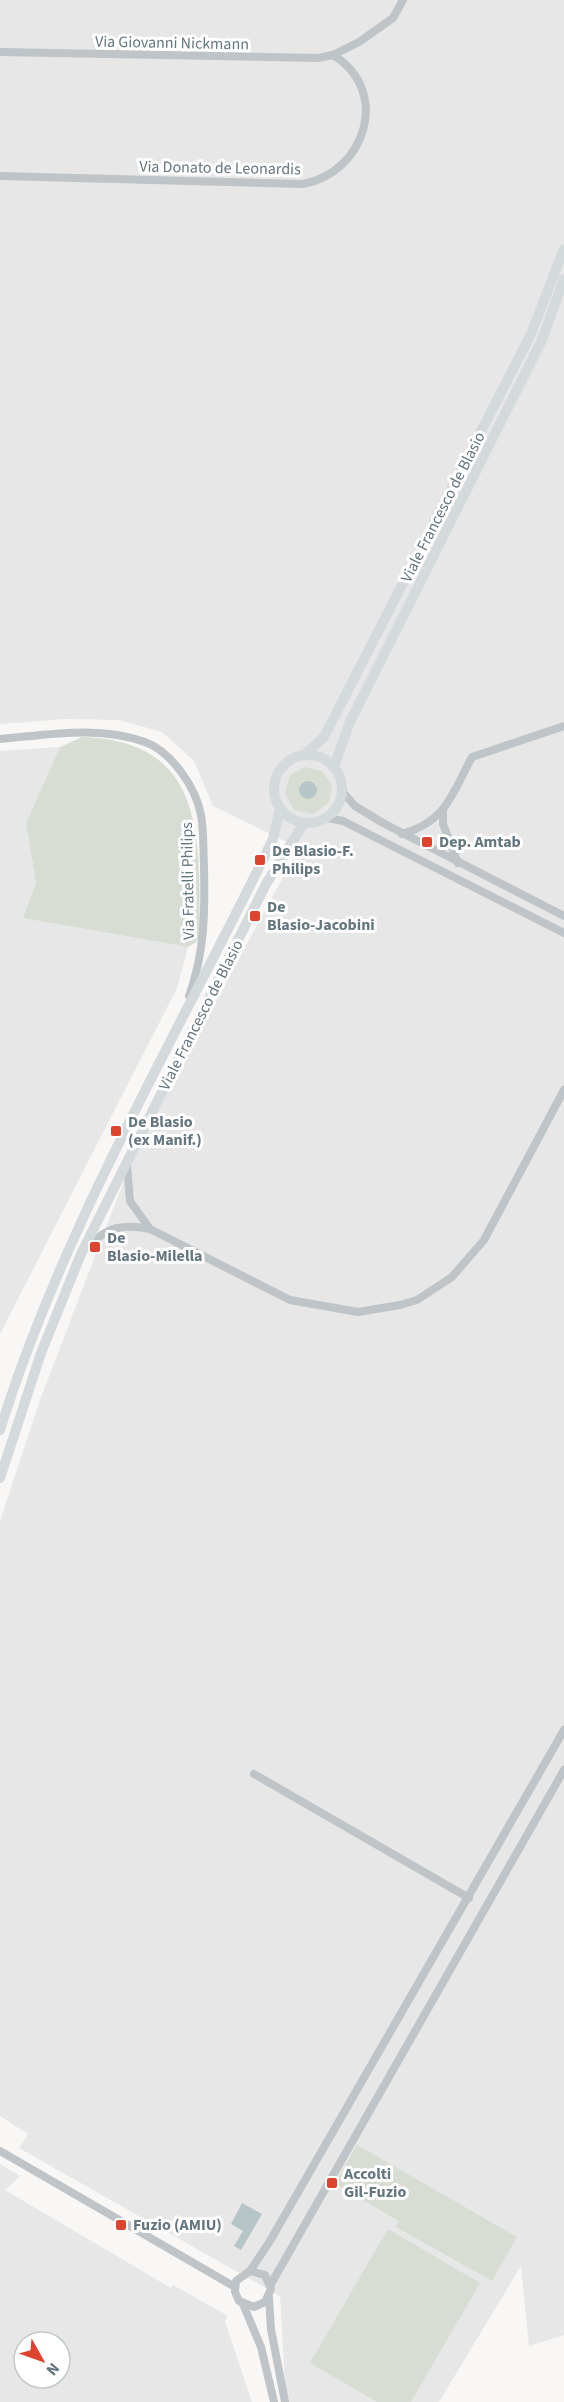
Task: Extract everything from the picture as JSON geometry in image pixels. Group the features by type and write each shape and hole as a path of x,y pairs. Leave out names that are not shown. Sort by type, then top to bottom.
{"street":[{"name":"Via Giovanni Nickmann","path":"0,52 307,59 342,52 393,18 403,0"},
{"name":"Via Donato de Leonardis","path":"0,176 303,184 320,181 332,174 350,155 366,115 366,103 360,80 352,69 333,55"},
{"name":"Viale Francesco de Blasio","path":"304,755 324,737 411,571 531,334 564,249"},
{"name":"Viale Francesco de Blasio","path":"334,767 349,724 542,340 564,279"},
{"path":"402,834 419,829 443,812 472,757 564,726"},
{"name":"Via Fratelli Philips","path":"0,739 81,733 130,737 148,743 170,759 194,794 201,816 203,837 204,931 199,967 173,1040"},
{"path":"564,916 402,834 356,806 342,791 334,767 315,756 304,755 286,764 275,780 274,790 280,809 295,821 304,823 327,818 344,821 564,933"},
{"path":"327,818 340,801 342,791"},
{"name":"Viale Francesco de Blasio","path":"0,1430 16,1379 57,1276 82,1221 273,839 280,809"},
{"path":"443,812 443,824 458,863"},
{"name":"Viale Francesco de Blasio","path":"0,1478 41,1353 81,1254 266,884 304,823"},
{"path":"81,1254 103,1232 112,1227 129,1225 150,1229 290,1300 310,1306 358,1312 417,1300 452,1277 484,1240 564,1090"},
{"path":"127,1160 130,1201 150,1229"},
{"path":"274,2402 261,2347 243,2304 236,2297 235,2287 240,2276 250,2271 469,1898 564,1730"},
{"path":"285,2402 271,2329 269,2298 271,2284 564,1770"},
{"path":"254,1774 469,1898"},
{"path":"0,2151 235,2287"},
{"path":"250,2271 265,2275 271,2284"},
{"path":"243,2304 260,2306 269,2298"}],"shaded area":[{"path":"0,0 564,0 564,2335 529,2346 521,2266 439,2402 286,2402 280,2296 19,2148 28,2134 0,2116 0,1521 40,1400 138,1144 299,848 213,806 194,761 162,732 119,720 66,719 0,724"},
{"path":"82,737 123,743 153,756 174,776 188,801 199,864 200,935 196,942 188,947 23,918 36,883 26,823 60,747"},
{"path":"60,747 26,823 36,883 24,918 188,947 177,988 0,1334 0,751"},
{"path":"305,767 322,771 332,785 329,802 313,814 294,810 285,793 290,775"},
{"path":"308,781 314,784 317,790 314,796 308,799 302,796 299,790 302,784"},
{"path":"357,2145 517,2237 492,2281 396,2227 399,2221 335,2184"},
{"path":"0,2164 20,2176 5,2190 171,2288 173,2285 228,2316 225,2321 252,2402 0,2402"},
{"path":"242,2203 262,2214 241,2250 234,2246 243,2231 231,2224"},
{"path":"388,2229 480,2283 411,2402 377,2402 310,2363"}],"place":[{"name":"Dep. Amtab","path":"427,842"},
{"name":"De Blasio-F. Philips","path":"260,860"},
{"name":"De Blasio-Jacobini","path":"255,916"},
{"name":"De Blasio (ex Manif.)","path":"116,1131"},
{"name":"De Blasio-Milella","path":"95,1247"},
{"name":"Accolti Gil-Fuzio","path":"332,2183"},
{"name":"Fuzio (AMIU)","path":"121,2225"}]}
